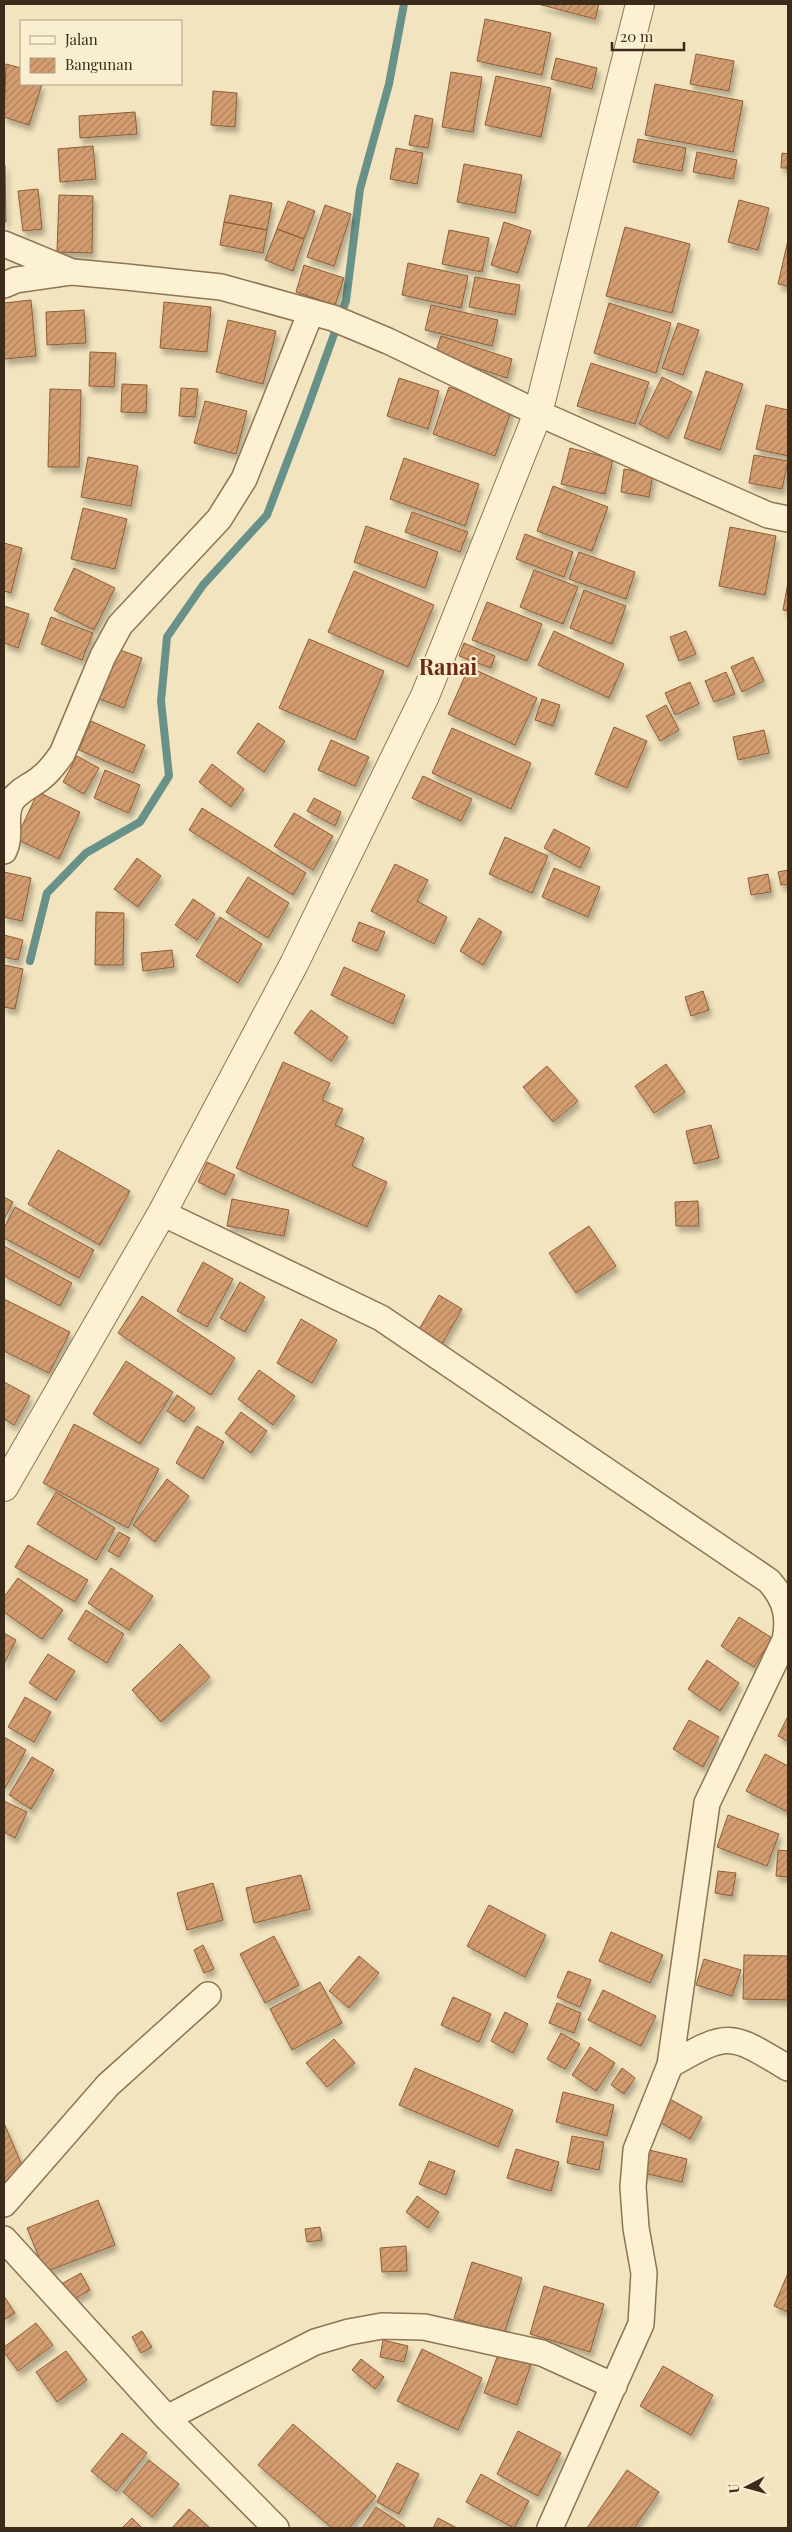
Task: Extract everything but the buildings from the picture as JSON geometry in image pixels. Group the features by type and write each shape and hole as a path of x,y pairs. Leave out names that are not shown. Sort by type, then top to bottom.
{"street":[{"path":"4,1487 162,1213 294,964 425,696 538,413 640,4"},
{"path":"4,244 72,272"},
{"path":"4,285 16,280 72,272 221,287 322,315 388,341 538,413 768,515 788,520"},
{"path":"4,851 8,838 8,809 12,801 21,791 41,778 53,767 62,754 104,656 120,626 219,519 244,479 322,315"},
{"path":"162,1213 381,1318 769,1581 778,1591 786,1606 788,1624 785,1640 707,1803 670,2065 636,2150 634,2204 644,2273 640,2324 550,2528"},
{"path":"4,2204 108,2085 208,1995"},
{"path":"670,2065 717,2040 748,2044 788,2068"},
{"path":"4,2239 167,2418 251,2520 276,2528"},
{"path":"167,2418 315,2342 348,2332 382,2326 424,2326 542,2353 614,2386"}],"waterway":[{"path":"30,961 47,893 86,853 140,822 169,776 161,701 167,637 203,585 267,515 305,415 346,301 360,189 389,84 404,4"}],"district":[{"name":"Ranai","path":"448,667"}]}
